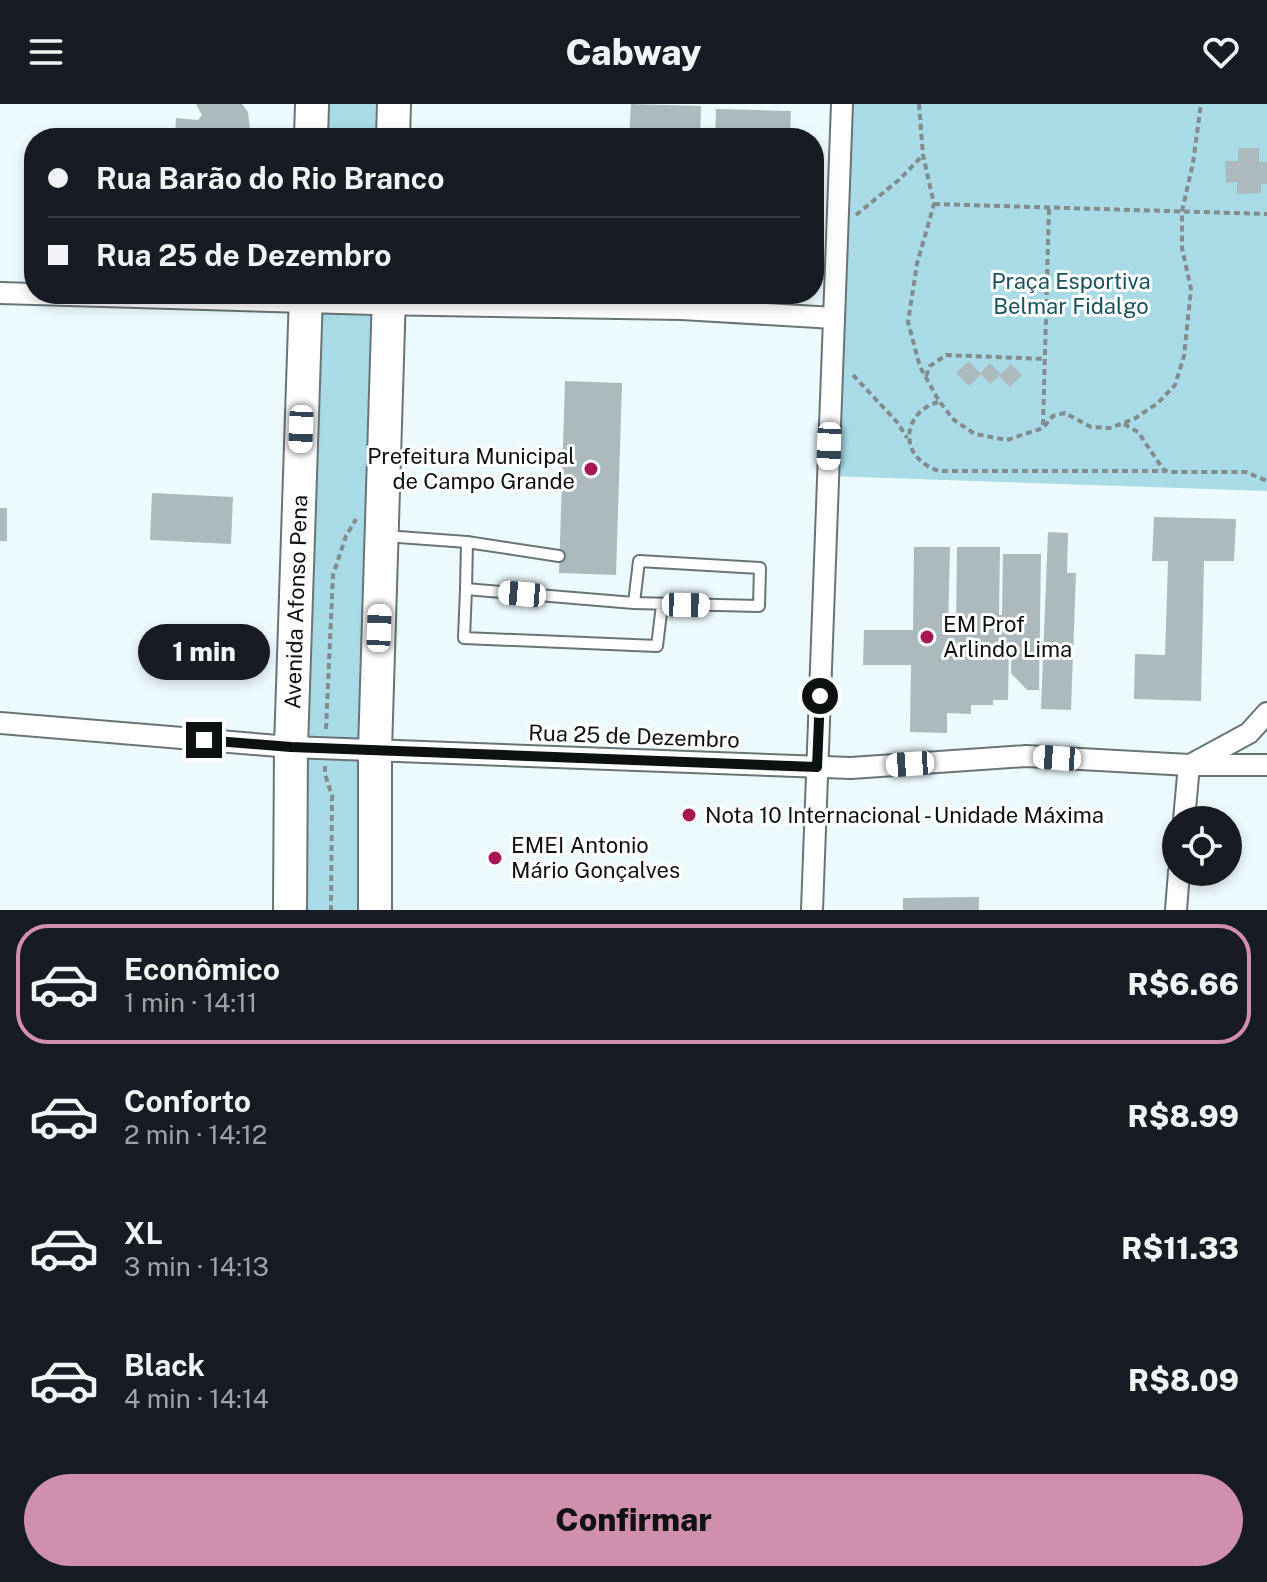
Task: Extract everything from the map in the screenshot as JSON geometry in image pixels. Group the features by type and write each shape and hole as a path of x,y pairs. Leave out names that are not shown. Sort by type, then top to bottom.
{"main road":[{"path":"311,128 312,104"},
{"path":"393,128 394,104"},
{"name":"Avenida Afonso Pena","path":"290,910 291,747 306,304"},
{"path":"375,910 375,750 388,304"}],"street":[{"path":"812,910 842,104"},
{"path":"0,293 24,293"},
{"path":"535,304 834,318"},
{"path":"1185,806 1189,765 1249,733 1267,713"},
{"name":"Rua 25 de Dezembro","path":"0,723 291,747 817,767 851,768 1026,756 1189,765 1267,765"},
{"path":"1176,910 1178,886"}],"lane":[{"path":"383,536 467,542 559,556"},
{"path":"467,542 464,638 657,646 662,605"},
{"path":"466,589 634,603 662,605 759,606 760,568 639,561 634,603"}],"path":[{"path":"919,104 923,155 934,204 917,264 908,322 920,367 939,401 954,420 975,434 997,440 1007,440 1043,428 1053,416 1065,413 1091,427 1110,428 1134,419 1175,385 1184,356 1191,289 1182,248 1182,211 1193,163 1201,104"},
{"path":"837,225 872,203 923,155"},
{"path":"934,204 1267,214"},
{"path":"1043,428 1049,208"},
{"path":"833,354 898,423 915,458 926,467 939,471 1246,472 1267,481"},
{"path":"925,377 930,366 946,355 1045,359"},
{"path":"910,448 908,435 918,417 932,403 939,401"},
{"path":"1121,424 1138,432 1165,471"},
{"path":"331,910 332,796 325,774 325,748 333,575 346,536 357,517"}],"green space":[{"path":"312,104 394,104 393,128 311,128"},
{"name":"Praça Esportiva Belmar Fidalgo","path":"842,104 1267,104 1267,491 828,476"},
{"path":"306,304 389,304 375,910 290,910"}],"building":[{"path":"196,104 242,104 248,112 250,128 176,128 176,118 198,120 202,115"},
{"path":"631,104 701,106 700,128 630,128"},
{"path":"716,109 791,111 790,128 715,128"},
{"path":"1238,148 1259,148 1259,162 1267,162 1267,184 1261,184 1261,193 1237,194 1237,182 1226,183 1225,161 1238,161"},
{"path":"969,361 980,373 990,363 1001,374 1011,364 1022,375 1010,387 999,376 990,384 981,374 969,386 956,373"},
{"name":"Prefeitura Municipal de Campo Grande","path":"565,381 622,383 616,575 559,573"},
{"path":"152,493 233,497 231,544 150,540"},
{"path":"0,508 7,508 7,541 0,541"},
{"path":"1154,517 1236,519 1234,561 1204,561 1201,701 1134,699 1135,654 1165,655 1168,561 1152,561"},
{"path":"1048,532 1068,533 1067,573 1076,573 1071,710 1041,709"},
{"path":"914,547 950,547 948,632 956,632 957,547 1000,547 999,615 1002,615 1003,554 1041,554 1039,690 1027,690 1011,673 1012,642 1009,642 1008,700 993,700 993,705 971,705 971,714 947,713 947,733 910,732 911,665 863,665 864,630 913,630"},
{"path":"979,897 979,910 903,910 903,898"}],"place":[{"name":"Prefeitura Municipal de Campo Grande","path":"591,469"},
{"name":"EM Prof Arlindo Lima","path":"927,637"},
{"name":"Nota 10 Internacional - Unidade Máxima","path":"689,815"},
{"name":"EMEI Antonio Mário Gonçalves","path":"495,858"}],"route":[{"path":"204,740 291,747 817,767 820,696"}]}
